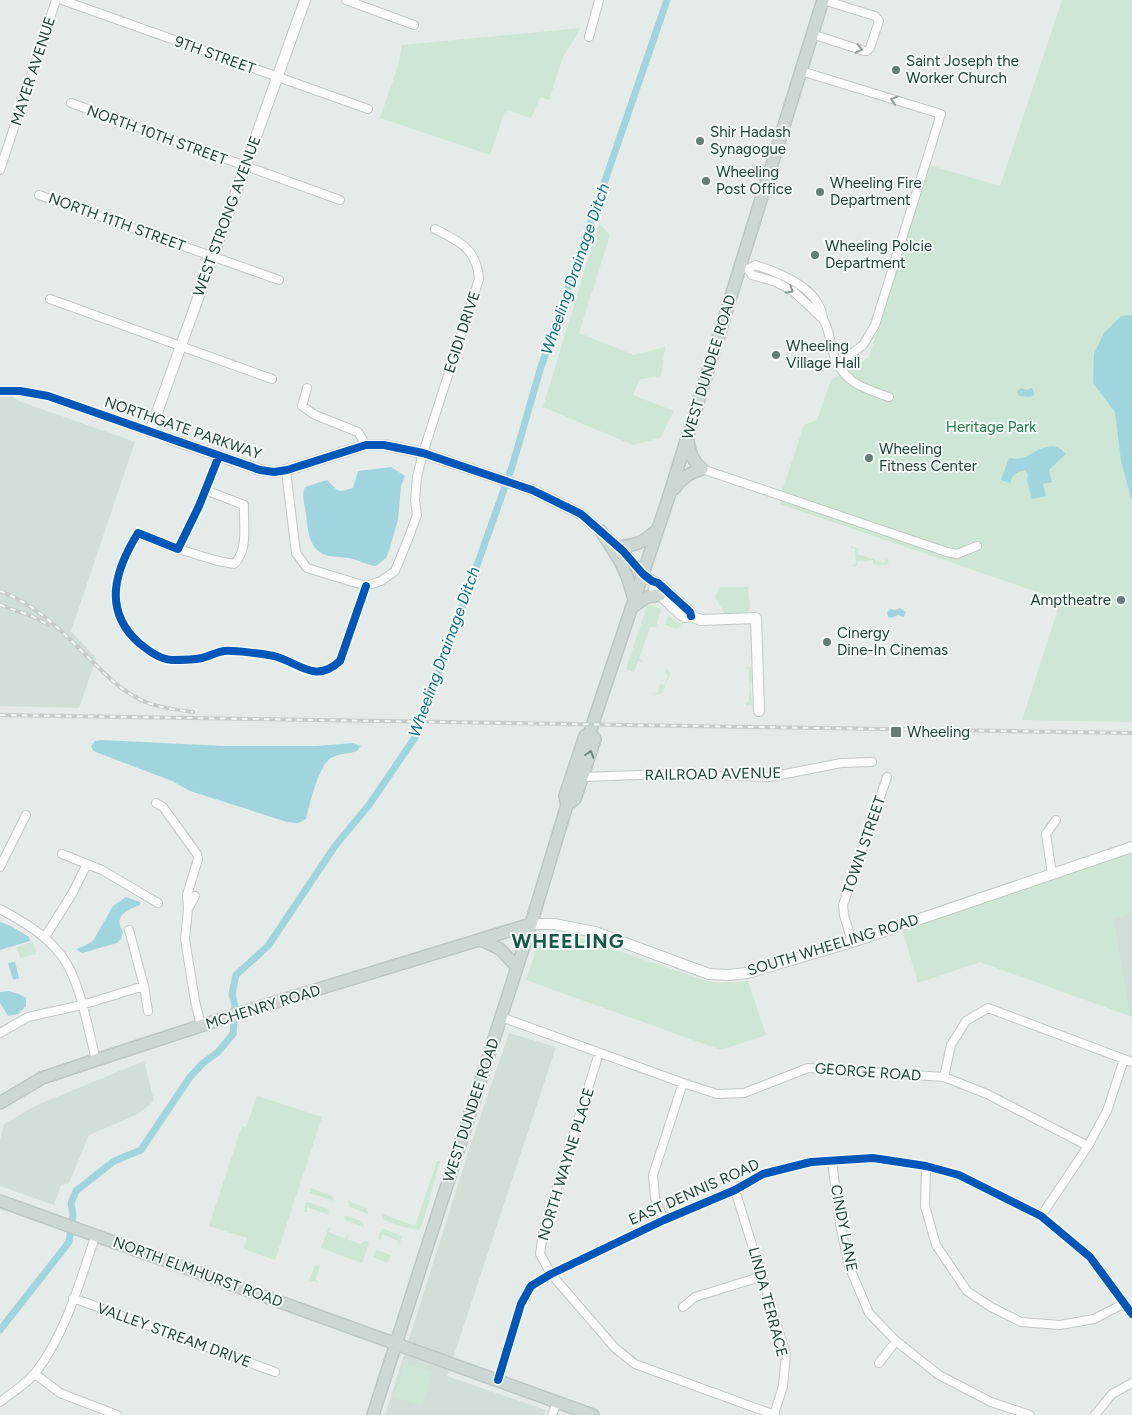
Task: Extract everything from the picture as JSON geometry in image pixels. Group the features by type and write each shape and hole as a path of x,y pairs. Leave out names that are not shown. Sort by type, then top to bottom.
{"main road":[{"name":"WEST DUNDEE ROAD","path":"373,1415 531,924 567,805 565,796 585,736 590,732 633,604 647,578 657,530 744,268 823,0"},
{"path":"668,499 678,482 687,475 702,468 690,454 688,436"},
{"path":"618,547 633,546 644,542 657,530"},
{"path":"601,531 627,576 633,604 647,597 660,595"},
{"name":"WEST DUNDEE ROAD","path":"567,805 575,800 595,739 590,732"},
{"name":"MCHENRY ROAD","path":"0,1103 42,1078 240,1013 531,924"},
{"path":"481,940 500,949 517,967"},
{"name":"NORTH ELMHURST ROAD","path":"0,1200 593,1415"}],"street":[{"name":"MAYER AVENUE","path":"0,170 56,0"},
{"name":"9TH STREET","path":"62,0 368,110"},
{"name":"WEST STRONG AVENUE","path":"150,432 305,0"},
{"path":"346,0 414,25"},
{"path":"589,37 599,0"},
{"path":"812,34 868,51 879,21 875,16 823,0"},
{"path":"801,71 941,114 874,325 863,345 838,364"},
{"name":"NORTH 10TH STREET","path":"71,103 340,200"},
{"name":"NORTH 11TH STREET","path":"39,195 279,280"},
{"name":"EGIDI DRIVE","path":"423,453 479,279 478,265 472,255 460,242 434,229"},
{"path":"744,268 752,275 776,282 793,291 827,325 833,352 845,376 857,384 889,397"},
{"path":"50,299 272,379"},
{"path":"307,388 302,406 316,416 358,432 366,445"},
{"name":"NORTHGATE PARKWAY","path":"0,391 20,390 48,396 260,470 274,472 286,470 366,445 384,445 423,453 532,490 581,514 618,547 647,578 654,589 685,617 691,616 701,620 756,618 759,711"},
{"path":"286,470 296,553 307,568 366,586 381,581 395,571 417,515 415,500 417,477 423,453"},
{"path":"178,549 206,490 219,456"},
{"path":"702,468 947,552 957,554 977,546"},
{"path":"206,490 244,505 243,549 234,564 178,549 138,533 128,550 117,579 118,615 129,634 152,654 170,660 200,658 226,651 274,656 312,672 332,669 340,661 366,586"},
{"name":"NORTHGATE PARKWAY","path":"647,578 658,582 678,603 690,612 691,616"},
{"name":"RAILROAD AVENUE","path":"583,777 665,774 770,776 841,762 872,762"},
{"name":"TOWN STREET","path":"852,942 843,906 887,777"},
{"path":"156,802 163,808 197,854 198,859 186,895 188,909 185,939 201,1026"},
{"path":"0,867 26,815"},
{"path":"1052,874 1046,834 1056,820"},
{"name":"SOUTH WHEELING ROAD","path":"531,924 554,924 595,932 709,974 747,973 852,942 1132,847"},
{"path":"62,854 102,870 158,903"},
{"path":"45,937 72,894 87,864"},
{"path":"188,909 195,896"},
{"path":"0,909 18,918 45,937 62,956 74,978 96,1060"},
{"path":"129,930 144,986 148,1011"},
{"path":"0,1033 28,1017 82,1005 144,986"},
{"path":"944,1077 951,1045 966,1021 988,1008 1128,1060 1107,1111 1088,1146 1041,1216"},
{"name":"GEORGE ROAD","path":"501,1017 717,1094 744,1093 808,1068 944,1077 988,1094 1088,1146"},
{"name":"NORTH WAYNE PLACE","path":"599,1053 543,1233 540,1254 550,1274 615,1348 635,1364 775,1415"},
{"path":"664,1220 654,1198 653,1175 683,1083"},
{"name":"EAST DENNIS ROAD","path":"498,1380 522,1304 531,1286 550,1274 664,1220 735,1190 763,1174 811,1162 873,1158 926,1166 959,1175 1041,1216 1090,1257 1132,1314"},
{"name":"CINDY LANE","path":"832,1161 840,1224 849,1266 869,1313 896,1341 939,1375 991,1402 1030,1415"},
{"path":"926,1166 925,1206 936,1245 967,1290 990,1307 1020,1322 1060,1325 1094,1319 1126,1304"},
{"name":"LINDA TERRACE","path":"735,1190 786,1354 783,1386 775,1415"},
{"path":"0,1402 35,1374 57,1338 73,1298 91,1232"},
{"path":"683,1307 695,1297 763,1276"},
{"name":"VALLEY STREAM DRIVE","path":"73,1298 275,1372"},
{"path":"879,1363 896,1341"},
{"path":"35,1374 60,1393 117,1415"},
{"path":"1094,1415 1112,1394 1132,1383"},
{"path":"552,1415 557,1402"},
{"path":"90,1415 93,1406"}],"shaded area":[{"path":"0,386 19,401 135,442 71,631 96,658 79,708 0,706"},
{"path":"1132,912 1132,1017 1130,1016 1113,919"},
{"path":"509,1033 556,1047 447,1376 546,1410 544,1415 385,1415 468,1153"},
{"path":"144,1061 154,1101 138,1114 89,1135 69,1183 61,1185 54,1205 0,1186 0,1140 4,1124 37,1105"}],"green space":[{"name":"Heritage Park","path":"1062,0 1132,0 1132,722 1022,720 1061,600 780,504 783,488 804,425 817,420 831,380 869,357 929,165 1000,186"},
{"path":"580,28 563,57 549,100 540,97 531,118 509,111 504,113 490,155 380,118 398,66 402,45"},
{"path":"599,223 610,235 579,333 634,355 665,347 661,376 640,379 633,395 674,411 660,438 633,445 543,407"},
{"path":"851,546 859,549 858,554 884,563 887,559 889,563 879,565 873,564 873,560 858,561 857,566 851,566 856,564 855,549 851,548"},
{"path":"720,586 748,587 750,607 747,613 725,614 715,597"},
{"path":"650,605 661,609 656,627 650,627 639,659 643,662 638,661 634,672 626,669 647,606"},
{"path":"668,615 681,625 677,629 665,625"},
{"path":"751,667 752,705 746,706 745,703 749,702 749,669 744,668"},
{"path":"667,668 670,674 662,693 657,695 651,693 657,694 660,684 665,685 668,675 665,673"},
{"path":"1132,852 1132,912 1113,919 1130,1016 980,962 918,983 903,932 953,912"},
{"path":"562,933 706,981 720,983 748,981 766,1035 721,1050 526,980 540,937"},
{"path":"33,942 36,954 20,958 17,947"},
{"path":"257,1096 322,1117 275,1260 244,1249 247,1238 209,1226 242,1126 246,1127"},
{"path":"437,1161 440,1161 426,1213 419,1230 403,1227 384,1220 382,1214 415,1226"},
{"path":"310,1188 333,1196 334,1201 310,1193"},
{"path":"348,1201 367,1208 368,1214 350,1207"},
{"path":"308,1202 328,1209 329,1215 307,1207 307,1212 304,1212 305,1203"},
{"path":"343,1215 362,1221 364,1227 345,1220"},
{"path":"329,1227 331,1228 328,1232 344,1238 349,1234 347,1239 360,1244 365,1241 369,1242 362,1263 321,1248"},
{"path":"382,1228 402,1236 399,1246 397,1240 382,1234 381,1240 378,1239"},
{"path":"376,1250 391,1255 388,1263 373,1257"},
{"path":"315,1265 320,1267 315,1280 319,1281 318,1283 309,1280"},
{"path":"409,1364 433,1371 422,1406 394,1397 403,1369 405,1365"}],"water":[{"path":"1132,315 1132,501 1121,461 1115,412 1093,383 1094,354 1104,333 1121,316"},
{"path":"1021,388 1026,390 1032,388 1034,395 1030,397 1019,396 1017,391"},
{"path":"1054,446 1066,454 1049,470 1052,482 1043,484 1046,496 1032,499 1027,480 1028,474 1025,470 1015,474 1010,483 1001,480 1009,458 1022,458 1041,449"},
{"path":"391,467 405,476 401,486 398,520 386,558 376,566 349,558 329,556 317,550 311,540 308,527 303,497 305,487 327,480 337,490 341,491 353,488 358,471"},
{"path":"900,608 906,612 904,617 898,615 891,618 888,617 887,612 890,609"},
{"path":"95,741 225,746 317,746 353,743 361,746 357,751 334,756 326,762 318,777 306,819 298,823 287,822 190,791 172,781 93,751 91,746"},
{"path":"126,897 140,902 140,905 122,914 119,922 123,932 121,939 117,943 82,953 76,949 93,941 113,906"},
{"path":"0,922 11,926 29,937 30,941 0,950"},
{"path":"15,962 19,978 13,980 8,963"},
{"path":"8,991 26,998 26,1006 18,1014 8,1016 0,1003 0,992"}],"waterway":[{"name":"Wheeling Drainage Ditch","path":"0,1330 69,1242 73,1215 71,1203 76,1191 114,1161 141,1150 190,1077 203,1063 218,1052 233,1034 235,1006 232,994 236,975 268,946 335,846 369,805 416,736 512,467 540,370 667,0"}],"railway":[{"path":"0,591 40,613 114,682 133,696 148,703 170,709 193,712"},
{"path":"0,605 32,616 48,625"},
{"path":"0,715 1132,733"}],"cycle path":[{"path":"0,391 20,391 48,396 260,470 274,472 287,470 366,445 384,445 423,453 532,490 581,514 623,551 643,574 658,583 690,612 691,616"},
{"path":"219,456 199,506 178,549 138,533 123,561 118,575 116,603 120,617 127,630 139,643 154,654 167,659 195,659 221,652 234,651 274,656 307,670 323,671 340,661 366,586"},
{"path":"498,1380 521,1304 531,1286 551,1274 664,1220 735,1190 763,1174 811,1162 873,1158 926,1166 959,1175 1041,1216 1090,1257 1132,1314"}],"place":[{"name":"Saint Joseph the Worker Church","path":"896,70"},
{"name":"Shir Hadash Synagogue","path":"700,141"},
{"name":"Wheeling Post Office","path":"706,181"},
{"name":"Wheeling Fire Department","path":"820,192"},
{"name":"Wheeling Polcie Department","path":"815,255"},
{"name":"Wheeling Village Hall","path":"776,355"},
{"name":"Wheeling Fitness Center","path":"869,458"},
{"name":"Amptheatre","path":"1121,600"},
{"name":"Cinergy Dine-In Cinemas","path":"827,642"},
{"name":"Wheeling","path":"896,732"}],"district":[{"name":"WHEELING","path":"568,941"}]}
